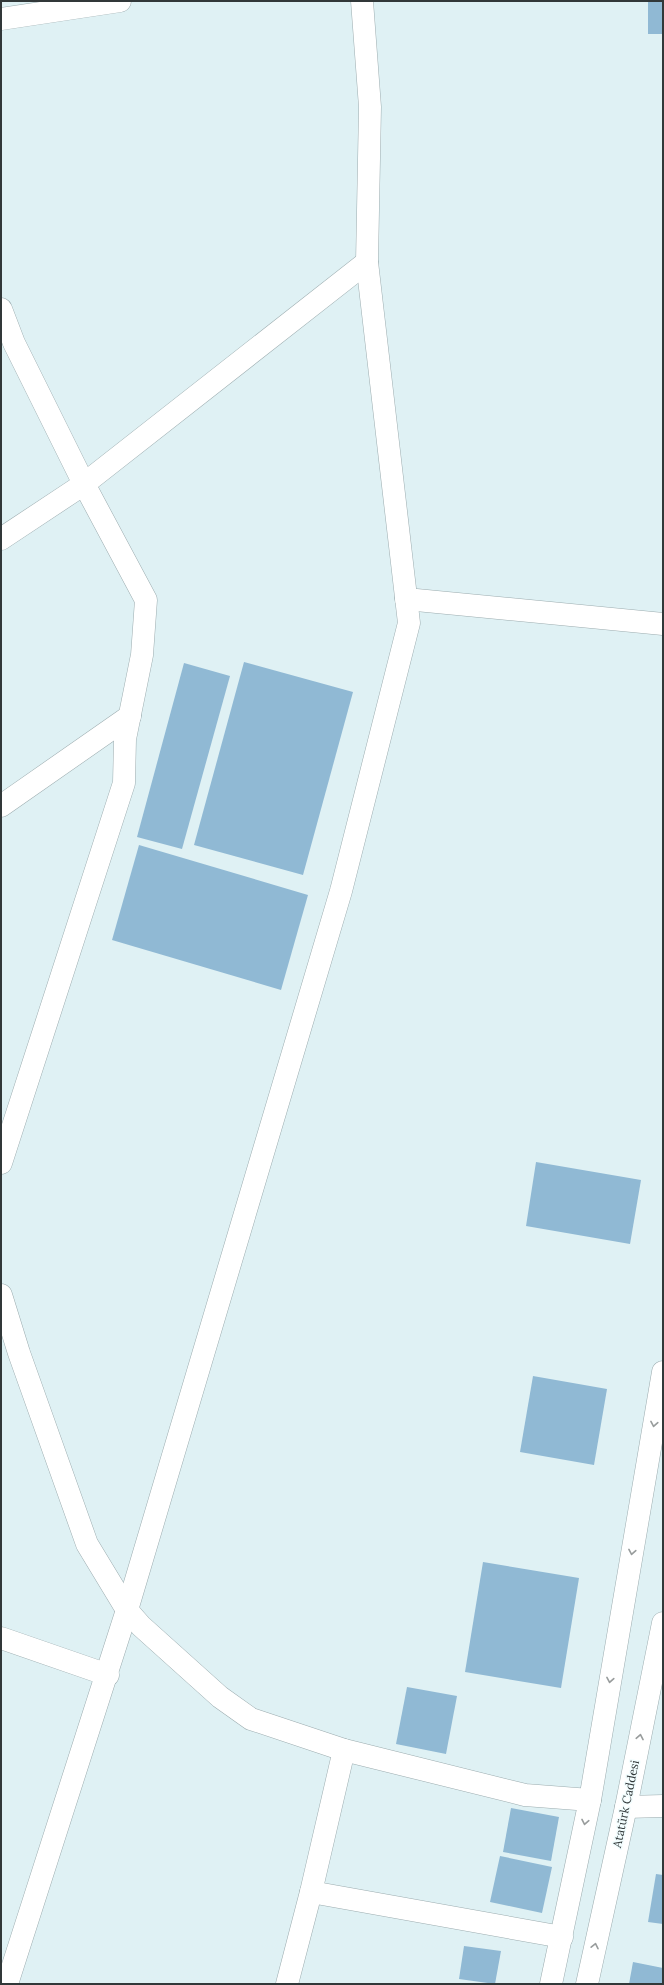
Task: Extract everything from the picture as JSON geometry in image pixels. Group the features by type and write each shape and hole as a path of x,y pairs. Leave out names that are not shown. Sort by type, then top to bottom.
{"street":[{"path":"1,19 120,1"},
{"path":"7,1984 108,1674 341,891 409,623 367,262 370,107 362,1"},
{"path":"1,539 84,484 367,262"},
{"path":"1,309 8,347 146,600 142,655 125,739 124,783 1,1163"},
{"path":"406,599 663,624"},
{"path":"1,806 130,716"},
{"path":"1,1295 18,1353 87,1544 127,1610 141,1626 220,1697 251,1719 344,1750 525,1795 590,1800"},
{"path":"551,1984 590,1800 663,1372"},
{"name":"Atatürk Caddesi","path":"587,1984 626,1807 663,1623"},
{"path":"1,1638 108,1674"},
{"path":"287,1984 311,1892 344,1750"},
{"path":"626,1807 663,1806"},
{"path":"311,1892 562,1937"}],"building":[{"path":"648,1 663,1 663,34 648,34"},
{"path":"244,662 353,692 303,875 194,845"},
{"path":"184,663 230,676 182,849 137,837"},
{"path":"139,845 308,895 281,990 112,940"},
{"path":"536,1162 641,1180 630,1244 526,1226"},
{"path":"533,1376 607,1389 594,1465 520,1452"},
{"path":"483,1562 579,1578 561,1688 465,1672"},
{"path":"407,1687 457,1696 446,1754 396,1744"},
{"path":"511,1808 559,1817 551,1861 503,1852"},
{"path":"500,1856 552,1867 542,1913 490,1902"},
{"path":"656,1874 663,1875 663,1924 648,1922"},
{"path":"464,1946 501,1951 495,1984 459,1979"},
{"path":"633,1962 663,1968 663,1984 629,1984"}]}
